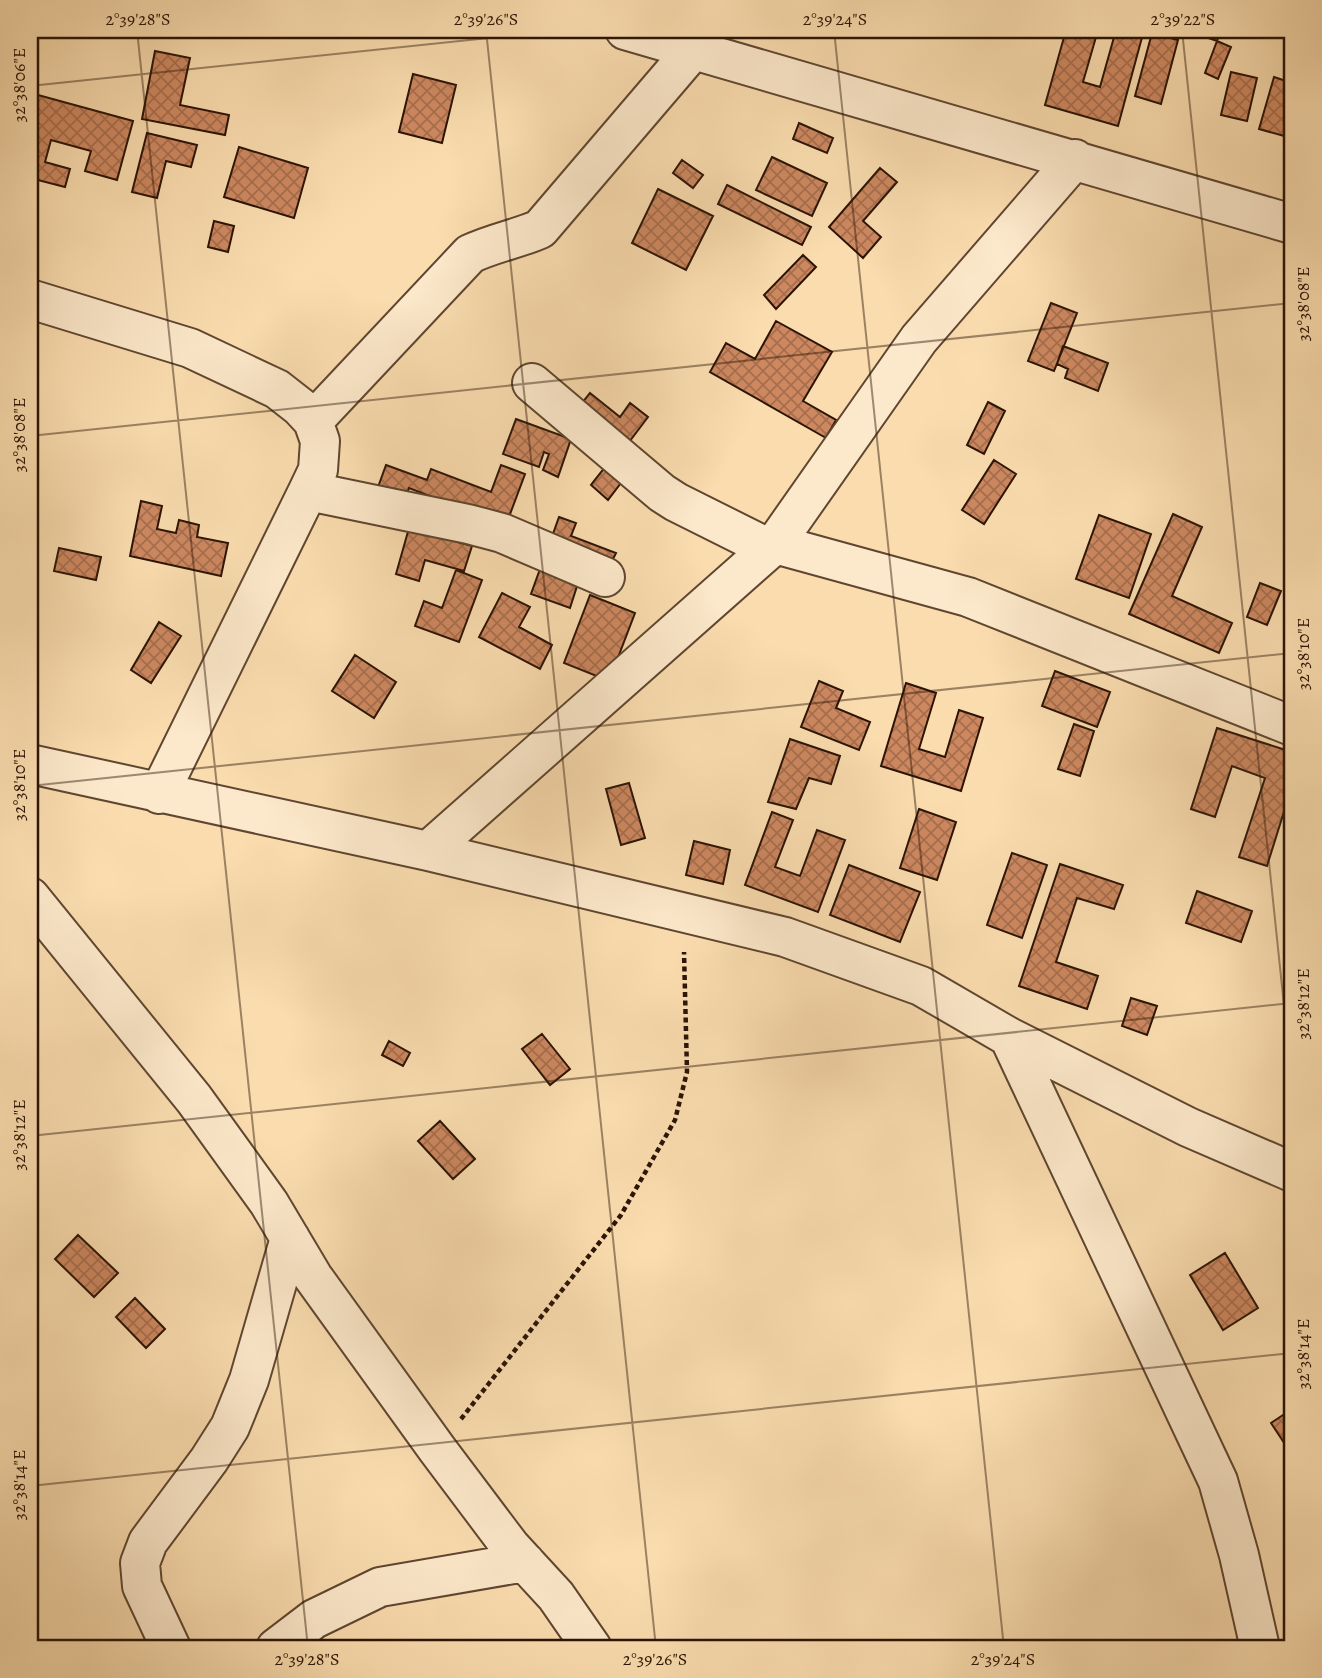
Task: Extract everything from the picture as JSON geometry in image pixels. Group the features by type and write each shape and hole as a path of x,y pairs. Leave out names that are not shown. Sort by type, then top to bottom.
{"street":[{"path":"625,30 693,50 736,45 1075,159 1292,224"},
{"path":"313,421 470,254 489,244 521,237 540,229 693,50"},
{"path":"428,851 772,547 919,339 1075,159"},
{"path":"30,299 190,348 276,389 313,421 320,441 318,470 159,794"},
{"path":"532,383 662,493 772,547 968,597 1292,726"},
{"path":"308,491 502,533 605,578"},
{"path":"30,764 428,851 785,936 921,986 1009,1037 1188,1127 1292,1172"},
{"path":"30,897 194,1099 269,1203 313,1277 437,1450 510,1546 556,1596 592,1648"},
{"path":"1009,1037 1218,1481 1239,1555 1260,1648"},
{"path":"172,1648 142,1586 140,1563 148,1542 230,1427 249,1380 290,1238"},
{"path":"276,1648 314,1619 380,1587 525,1562"}],"path":[{"path":"437,1450 621,1215 675,1120 687,1072 683,912"}],"building":[{"path":"241,30 269,30 268,35"},
{"path":"1066,30 1098,30 1083,82 1100,87 1116,30 1144,30 1118,126 1045,105"},
{"path":"1185,30 1221,30 1217,41"},
{"path":"1152,33 1178,40 1161,104 1135,96"},
{"path":"1217,41 1231,47 1218,79 1205,73"},
{"path":"155,51 190,58 180,105 229,115 225,135 142,119"},
{"path":"1231,72 1257,78 1247,121 1221,115"},
{"path":"413,74 456,85 442,143 399,132"},
{"path":"1274,77 1292,83 1292,108 1284,136 1259,129"},
{"path":"38,95 133,121 117,180 85,171 91,151 51,140 45,162 70,169 65,187 30,178 30,127"},
{"path":"799,123 833,138 827,153 793,139"},
{"path":"147,133 197,145 191,167 166,161 157,198 132,192"},
{"path":"239,147 308,168 294,218 224,197"},
{"path":"772,157 827,183 812,216 756,190"},
{"path":"682,160 703,175 693,188 673,173"},
{"path":"880,168 897,182 863,221 881,237 863,258 829,227"},
{"path":"727,185 811,227 802,245 718,204"},
{"path":"658,189 713,216 686,270 632,243"},
{"path":"214,221 234,226 228,252 208,247"},
{"path":"803,255 816,267 776,309 764,295"},
{"path":"1051,303 1077,313 1054,371 1028,361"},
{"path":"776,321 832,352 803,401 836,420 826,438 710,372 726,343 755,359"},
{"path":"1063,346 1108,363 1098,391 1065,378 1068,369 1057,364"},
{"path":"590,393 620,417 630,403 648,417 623,450 575,412"},
{"path":"988,402 1005,411 984,454 967,445"},
{"path":"516,419 571,439 558,477 543,470 549,454 544,452 539,467 503,454"},
{"path":"613,457 630,471 608,500 591,485"},
{"path":"994,460 1016,474 984,524 962,510"},
{"path":"386,465 427,480 431,469 491,492 501,465 525,474 506,525 409,488 404,501 377,490"},
{"path":"141,501 162,506 157,529 176,533 179,520 199,525 197,537 228,543 221,576 130,556"},
{"path":"1173,514 1202,527 1172,596 1232,623 1219,653 1129,614"},
{"path":"1099,515 1151,534 1129,598 1076,579"},
{"path":"559,517 576,523 571,536 616,553 607,571 548,548"},
{"path":"409,528 472,546 464,571 425,560 419,581 396,574"},
{"path":"59,548 101,557 96,580 54,571"},
{"path":"540,569 578,583 570,608 531,594"},
{"path":"456,570 482,580 459,642 415,626 424,601 442,608"},
{"path":"1260,583 1281,591 1267,625 1247,617"},
{"path":"502,593 530,607 519,627 552,645 540,669 479,637"},
{"path":"590,595 635,613 609,681 564,663"},
{"path":"159,622 181,636 151,683 131,670"},
{"path":"355,655 396,682 374,718 332,691"},
{"path":"1055,671 1110,692 1097,727 1042,706"},
{"path":"819,681 843,691 836,708 870,722 859,750 801,727"},
{"path":"906,683 936,693 919,749 945,757 959,710 983,718 961,791 881,766"},
{"path":"1074,724 1094,731 1080,776 1058,769"},
{"path":"1217,728 1292,752 1292,786 1267,866 1239,857 1265,778 1232,766 1215,817 1191,809"},
{"path":"790,739 840,756 831,784 809,778 796,809 768,802"},
{"path":"629,783 645,838 621,845 606,789"},
{"path":"919,809 956,822 937,880 900,868"},
{"path":"772,812 793,820 775,867 800,876 817,830 845,840 818,912 745,885"},
{"path":"694,841 730,850 723,884 686,875"},
{"path":"1012,853 1047,865 1022,938 987,925"},
{"path":"1292,861 1292,888 1285,886"},
{"path":"1060,864 1123,885 1114,909 1077,898 1056,962 1098,976 1087,1009 1019,986"},
{"path":"849,865 920,892 900,942 830,915"},
{"path":"1197,891 1252,911 1241,942 1186,923"},
{"path":"1131,998 1157,1006 1147,1035 1122,1026"},
{"path":"542,1034 570,1069 550,1085 522,1049"},
{"path":"389,1041 410,1053 403,1066 382,1055"},
{"path":"440,1121 475,1159 453,1179 418,1141"},
{"path":"78,1235 118,1273 94,1297 55,1259"},
{"path":"1225,1253 1258,1308 1223,1330 1190,1275"},
{"path":"135,1298 165,1329 146,1348 116,1317"},
{"path":"1292,1409 1292,1455 1271,1423"}]}
